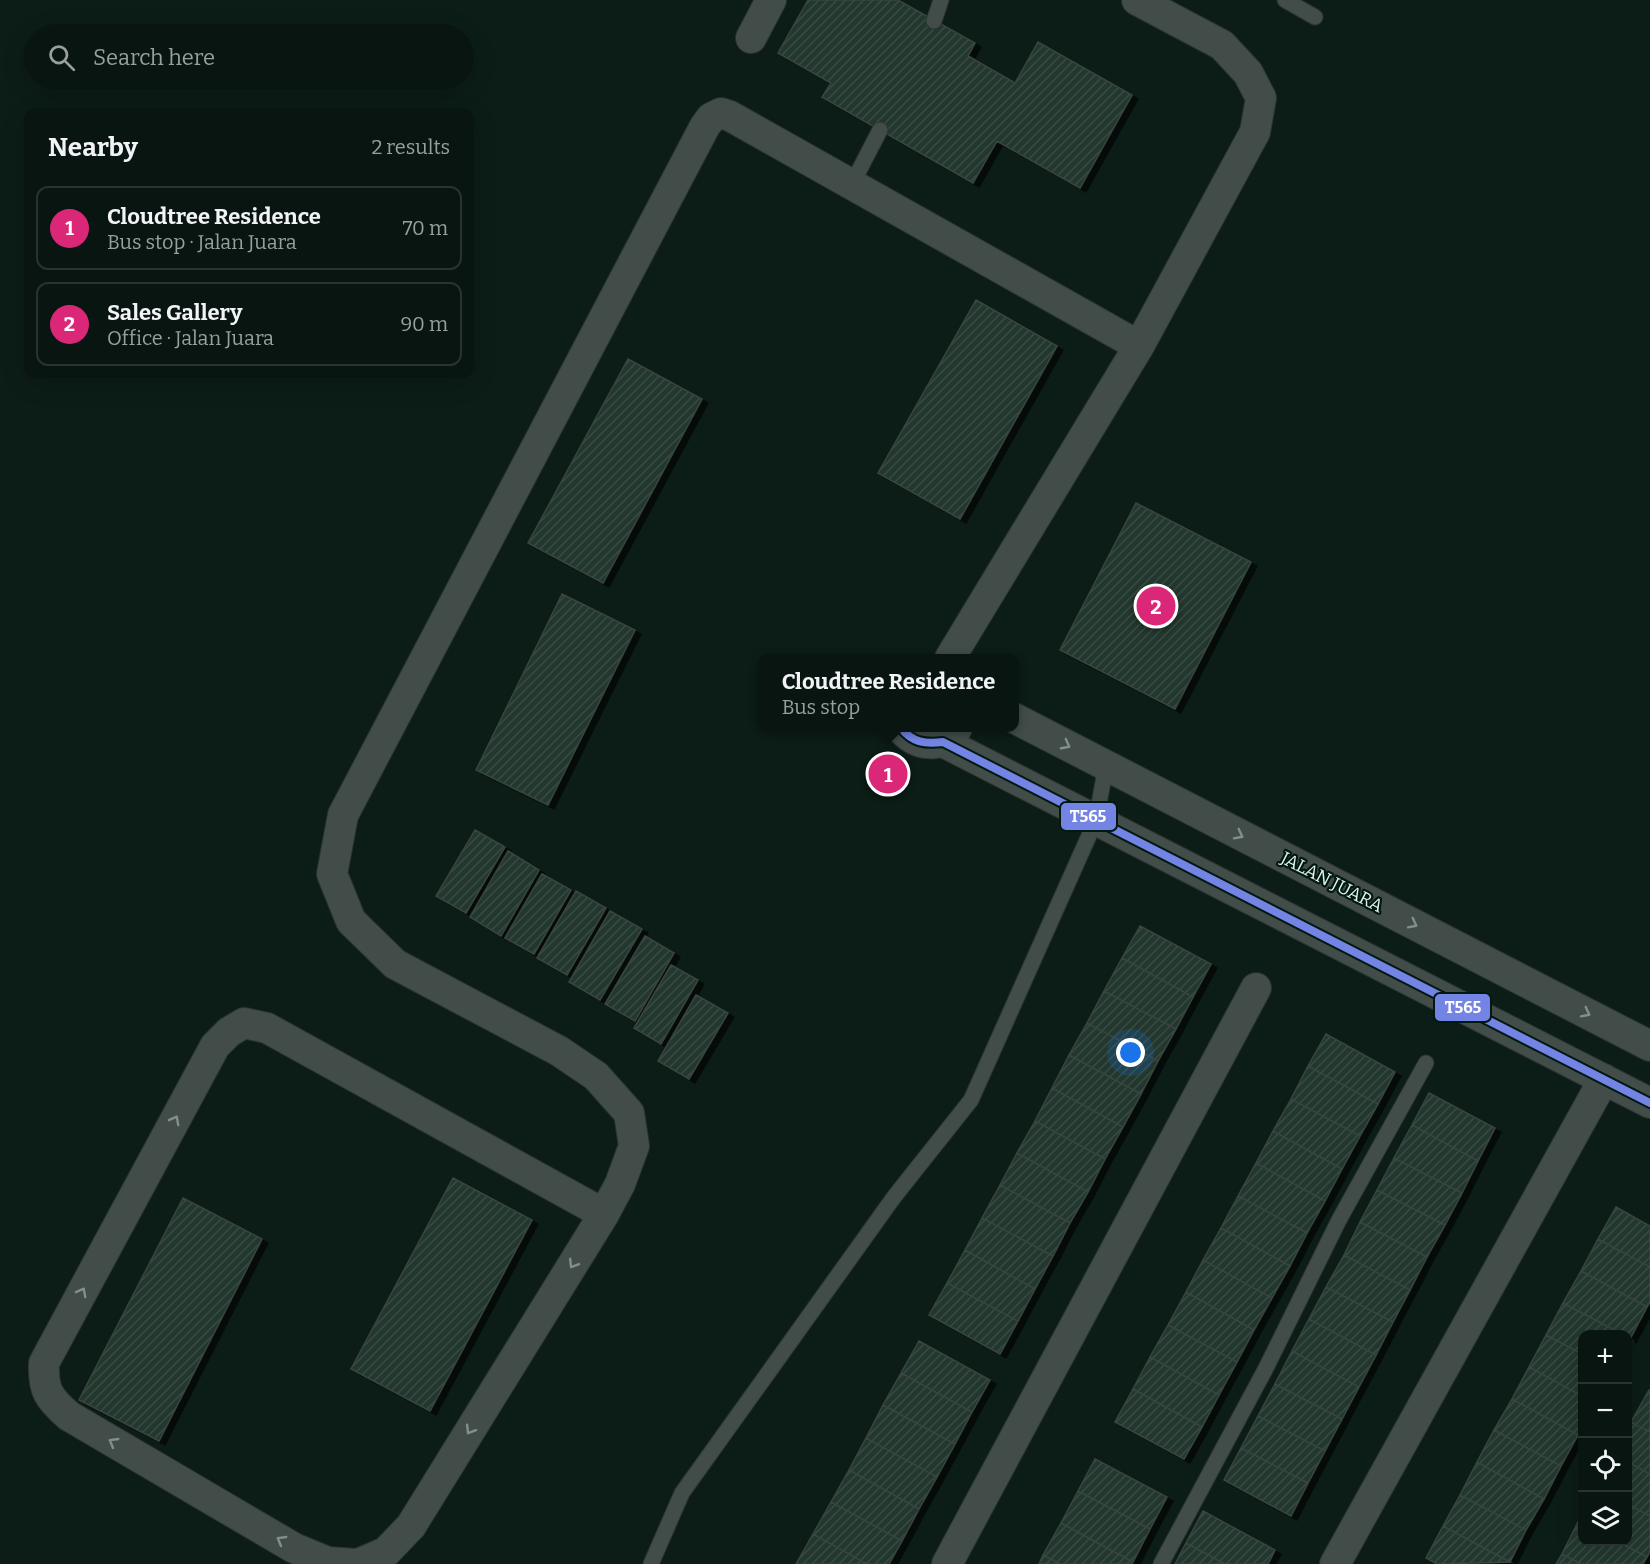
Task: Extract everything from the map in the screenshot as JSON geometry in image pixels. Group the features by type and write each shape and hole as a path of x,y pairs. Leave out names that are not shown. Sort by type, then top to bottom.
{"street":[{"path":"751,38 771,0"},
{"path":"952,654 1139,346 1255,132 1261,98 1248,74 1222,45 1170,8 1137,0"},
{"path":"603,1214 267,1028 244,1023 229,1032 215,1046 44,1363 43,1383 52,1402 69,1416 294,1548 328,1562 357,1564 386,1552 411,1526 603,1214 620,1184 634,1146 629,1113 596,1076 568,1057 395,964 351,921 332,874 343,815 711,118 721,113 730,116 1139,346"},
{"name":"JALAN JUARA","path":"1019,721 1650,1046"},
{"path":"904,732 907,737 924,744 950,735 1096,820 1650,1102"},
{"path":"947,1564 1256,988"},
{"path":"1335,1564 1604,1079"}],"lane":[{"path":"934,21 941,0"},
{"path":"1285,0 1315,16"},
{"path":"852,184 880,130"},
{"path":"651,1564 682,1493 894,1197 971,1100 1096,820 1106,766"},
{"path":"1161,1564 1266,1368 1339,1220 1426,1063"}],"building":[{"path":"808,0 898,0 975,43 968,56 1015,83 1038,42 1132,95 1080,188 997,141 973,183 822,97 831,83 778,53"},
{"path":"976,300 1057,346 960,519 878,473"},
{"path":"628,359 702,399 603,583 528,543"},
{"path":"1136,503 1251,562 1175,709 1060,650"},
{"path":"562,594 635,630 548,805 476,770"},
{"path":"475,830 505,847 466,913 436,896"},
{"path":"508,851 539,870 501,936 470,917"},
{"path":"542,874 571,890 534,954 505,938"},
{"path":"576,891 606,908 567,975 537,958"},
{"path":"610,911 642,929 600,1000 569,982"},
{"path":"1140,926 1211,964 1193,997 1122,958"},
{"path":"645,936 674,953 635,1021 605,1004"},
{"path":"1122,958 1193,997 1176,1029 1104,991"},
{"path":"671,965 698,980 661,1044 634,1028"},
{"path":"1104,991 1176,1029 1158,1061 1087,1023"},
{"path":"696,995 728,1013 689,1079 658,1061"},
{"path":"1087,1023 1158,1061 1141,1094 1069,1055"},
{"path":"1326,1034 1395,1072 1378,1104 1308,1066"},
{"path":"1069,1055 1141,1094 1123,1127 1052,1088"},
{"path":"1308,1066 1378,1104 1360,1136 1291,1099"},
{"path":"1052,1088 1123,1127 1105,1159 1035,1121"},
{"path":"1429,1093 1495,1128 1478,1161 1412,1125"},
{"path":"1291,1099 1360,1136 1342,1169 1273,1131"},
{"path":"1035,1121 1105,1159 1088,1192 1017,1153"},
{"path":"1412,1125 1478,1161 1462,1193 1394,1158"},
{"path":"1273,1131 1342,1169 1325,1201 1256,1163"},
{"path":"1017,1153 1088,1192 1070,1223 1000,1185"},
{"path":"1394,1158 1462,1193 1445,1225 1377,1190"},
{"path":"1256,1163 1325,1201 1307,1233 1238,1196"},
{"path":"453,1178 532,1220 430,1411 351,1369"},
{"path":"1000,1185 1070,1223 1053,1256 982,1218"},
{"path":"1377,1190 1445,1225 1427,1257 1360,1222"},
{"path":"1238,1196 1307,1233 1290,1266 1221,1228"},
{"path":"183,1198 262,1239 159,1441 79,1400"},
{"path":"1616,1207 1650,1226 1650,1267 1598,1239"},
{"path":"982,1218 1053,1256 1035,1289 965,1250"},
{"path":"1360,1222 1427,1257 1410,1290 1344,1255"},
{"path":"1221,1228 1290,1266 1272,1298 1203,1260"},
{"path":"1598,1239 1650,1267 1650,1302 1647,1307 1581,1271"},
{"path":"965,1250 1035,1289 1018,1321 947,1283"},
{"path":"1344,1255 1410,1290 1393,1322 1326,1287"},
{"path":"1203,1260 1272,1298 1254,1330 1186,1292"},
{"path":"1581,1271 1647,1307 1632,1335 1632,1330 1614,1330 1563,1303"},
{"path":"947,1283 1018,1321 1000,1354 929,1315"},
{"path":"1326,1287 1393,1322 1376,1355 1309,1319"},
{"path":"1186,1292 1254,1330 1237,1362 1168,1325"},
{"path":"1563,1303 1614,1330 1578,1330 1578,1352 1546,1335"},
{"path":"1309,1319 1376,1355 1359,1387 1292,1351"},
{"path":"1168,1325 1237,1362 1219,1395 1150,1357"},
{"path":"1546,1335 1578,1352 1578,1394 1529,1367"},
{"path":"919,1341 990,1380 972,1412 901,1373"},
{"path":"1292,1351 1359,1387 1342,1419 1275,1384"},
{"path":"1150,1357 1219,1395 1202,1427 1133,1389"},
{"path":"1529,1367 1578,1394 1578,1435 1512,1399"},
{"path":"901,1373 972,1412 955,1444 883,1405"},
{"path":"1275,1384 1342,1419 1325,1451 1258,1416"},
{"path":"1133,1389 1202,1427 1184,1459 1115,1422"},
{"path":"1649,1390 1650,1432 1632,1423"},
{"path":"1512,1399 1578,1435 1561,1466 1494,1430"},
{"path":"883,1405 955,1444 937,1477 866,1438"},
{"path":"1258,1416 1325,1451 1308,1483 1241,1448"},
{"path":"1632,1423 1650,1432 1650,1474 1632,1464"},
{"path":"1494,1430 1561,1466 1544,1499 1477,1462"},
{"path":"866,1438 937,1477 919,1509 849,1470"},
{"path":"1241,1448 1308,1483 1291,1516 1224,1480"},
{"path":"1095,1459 1167,1497 1150,1529 1078,1491"},
{"path":"1477,1462 1544,1499 1526,1530 1460,1495"},
{"path":"1632,1464 1650,1474 1650,1516 1632,1506"},
{"path":"849,1470 919,1509 902,1541 831,1502"},
{"path":"1078,1491 1150,1529 1133,1562 1061,1523"},
{"path":"1460,1495 1526,1530 1510,1562 1443,1526"},
{"path":"831,1502 902,1541 889,1564 867,1564 813,1534"},
{"path":"1632,1506 1650,1516 1650,1551 1647,1557 1626,1546 1632,1546"},
{"path":"1203,1511 1275,1550 1268,1564 1225,1564 1186,1543"},
{"path":"1578,1522 1578,1546 1626,1546 1647,1557 1643,1564 1581,1564 1562,1554"},
{"path":"1061,1523 1133,1562 1132,1564 1060,1564 1043,1555"},
{"path":"1443,1526 1510,1562 1437,1564 1426,1558"},
{"path":"813,1534 867,1564 796,1564"},
{"path":"1186,1543 1225,1564 1175,1564"},
{"path":"1562,1554 1581,1564 1556,1564"},
{"path":"1043,1555 1060,1564 1039,1564"}],"transit line":[{"name":"T565","path":"905,732 915,740 931,743 943,742 1650,1103"}],"place":[{"name":"Sales Gallery","path":"1156,606"},
{"name":"Cloudtree Residence","path":"888,774"}]}
